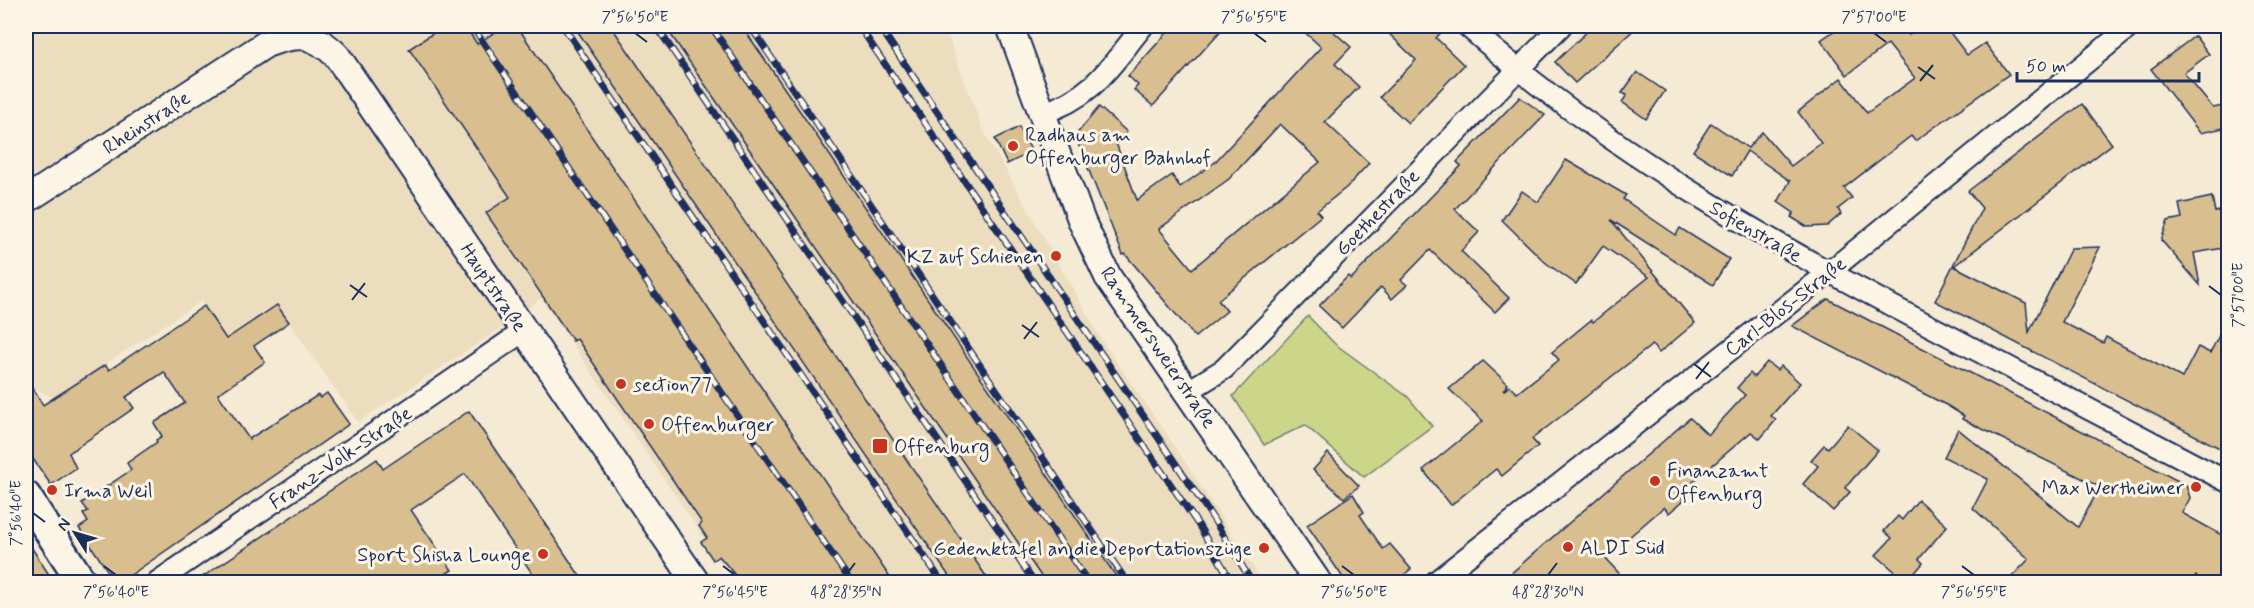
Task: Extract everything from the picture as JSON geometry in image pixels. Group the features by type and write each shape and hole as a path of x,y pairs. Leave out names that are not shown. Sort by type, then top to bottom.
{"main road":[{"path":"26,496 82,582"}],"street":[{"name":"Rammersweierstraße","path":"1010,26 1082,222 1108,277 1318,582"},
{"path":"1042,113 1064,107 1092,88 1143,26"},
{"name":"Sofienstraße","path":"1467,26 1516,69 1692,194 1828,273 2229,482"},
{"name":"Goethestraße","path":"1188,391 1224,369 1516,69 1561,26"},
{"name":"Carl-Blos-Straße","path":"1435,582 1828,273 2131,26"},
{"name":"Hauptstraße","path":"270,34 288,35 309,31 337,56 696,582"},
{"name":"Rheinstraße","path":"26,200 270,34"},
{"name":"Franz-Volk-Straße","path":"157,582 524,331"}],"shaded area":[{"path":"944,26 983,130 1104,344 1170,439 1263,582 734,582 541,298 497,331 358,422 277,305 226,339 201,301 54,398 26,384 26,229 38,220 26,202 26,27"}],"green space":[{"path":"1308,316 1335,344 1408,397 1432,426 1364,477 1305,425 1264,445 1233,396"}],"building":[{"path":"444,26 465,26 477,44 504,26 517,26 893,582 741,582 719,556 713,560 701,542 707,538 699,526 702,523 577,339 573,341 486,213 510,197 409,49"},
{"path":"574,26 611,26 990,582 953,582"},
{"path":"665,26 742,26 1120,582 1045,582"},
{"path":"1173,26 1225,26 1153,106 1134,90 1138,85 1128,76"},
{"path":"1298,26 1327,26 1351,47 1335,64 1359,87 1325,122 1369,163 1347,187 1317,211 1321,216 1218,300 1227,311 1195,337 1125,254 1123,255 1075,136 1099,107 1127,132 1116,143 1137,200 1172,175 1180,187 1214,163 1321,47","holes":["1280,124 1320,162 1192,269 1159,229 1229,179"]},
{"path":"1381,26 1447,26 1436,38 1464,65 1408,123 1380,97 1416,60"},
{"path":"1593,26 1638,26 1575,83 1555,62"},
{"path":"1841,26 1913,26 1906,31 1909,35 1923,26 1945,26 1967,55 1985,43 2009,74 1915,141 1911,136 1844,188 1852,198 1838,209 1841,214 1827,226 1807,227 1791,217 1794,213 1778,202 1790,181 1747,151 1732,176 1693,151 1711,123 1748,148 1762,132 1791,166 1821,143 1798,112 1841,78 1867,113 1915,78 1888,44 1847,75 1821,40"},
{"path":"2195,36 2209,54 2184,73 2213,108 2229,105 2229,127 2200,133 2151,69"},
{"path":"1637,72 1665,91 1646,119 1622,102 1627,95 1622,93"},
{"path":"1520,97 1545,115 1455,209 1479,232 1461,251 1509,298 1495,312 1430,250 1401,280 1407,285 1392,299 1381,287 1342,328 1319,306 1348,276 1351,279 1461,166 1457,162"},
{"path":"2082,104 2112,144 1954,266 2026,303 2029,332 2071,248 2100,247 2062,322 2103,343 2106,337 2182,378 2198,347 2210,353 2229,316 2229,453 1935,301 1982,208 1968,191"},
{"name":"Radhaus am Offenburger Bahnhof","path":"1019,127 1032,152 1007,164 995,139"},
{"path":"1566,160 1626,195 1623,199 1676,235 1680,228 1729,259 1713,285 1611,220 1695,323 1659,353 1652,345 1532,439 1538,446 1502,476 1496,469 1451,505 1423,470 1483,421 1449,389 1483,361 1508,384 1503,391 1510,386 1517,393 1559,360 1552,352 1649,277 1603,246 1576,284 1546,263 1502,220 1522,191 1538,202"},
{"path":"2212,197 2215,212 2229,209 2229,247 2194,253 2200,285 2161,240 2168,221 2182,218 2179,204"},
{"path":"1828,299 2186,485 2190,498 2182,513 2229,539 2229,582 2201,582 2196,576 2190,582 2007,582 2029,559 1973,508 1988,479 1944,457 1958,429 2078,527 2100,487 1962,419 1964,416 1948,406 1792,326"},
{"path":"277,305 289,322 254,346 265,362 218,394 249,439 318,395 320,398 327,393 349,424 122,581 113,579 79,528 88,522 83,514 88,511 82,503 131,470 127,463 162,436 154,423 185,403 164,372 126,397 134,408 69,453 76,468 51,485 26,449 26,378 43,405 105,365 109,370 204,306 226,339"},
{"path":"1767,362 1777,370 1781,366 1800,383 1771,416 1776,420 1760,439 1751,432 1679,494 1684,500 1669,513 1664,507 1605,558 1627,582 1501,582 1690,418 1708,435 1745,395 1737,388 1750,373 1754,377"},
{"path":"469,411 584,582 538,582 465,474 411,510 452,570 433,582 195,582 377,459 383,469"},
{"path":"1848,425 1878,450 1845,488 1850,492 1833,511 1803,484 1818,466 1811,460 1824,445 1828,448"},
{"path":"1328,453 1359,486 1344,498 1313,470"},
{"path":"1353,494 1364,512 1360,515 1383,549 1390,544 1411,569 1395,582 1346,582 1307,525"},
{"path":"1918,500 1947,526 1919,559 1923,563 1907,582 1876,555 1892,538 1884,531 1898,516 1902,520"},
{"path":"26,539 44,567 54,582 26,582"}],"railway":[{"path":"472,26 851,582"},
{"path":"563,26 942,582"},
{"path":"656,26 1034,582"},
{"path":"711,26 1088,582"},
{"path":"750,26 1127,582"},
{"path":"859,26 1199,526 1232,582"},
{"path":"879,26 1212,517 1252,582"}],"place":[{"name":"Radhaus am Offenburger Bahnhof","path":"1013,146"},
{"name":"KZ auf Schienen","path":"1056,256"},
{"name":"section77","path":"621,384"},
{"name":"Offenburger","path":"649,424"},
{"name":"Offenburg","path":"880,446"},
{"name":"Finanzamt Offenburg","path":"1655,481"},
{"name":"Max Wertheimer","path":"2196,487"},
{"name":"Irma Weil","path":"52,490"},
{"name":"ALDI Süd","path":"1568,547"},
{"name":"Gedenktafel an die Deportationszüge","path":"1264,548"},
{"name":"Sport Shisha Lounge","path":"543,554"}]}
